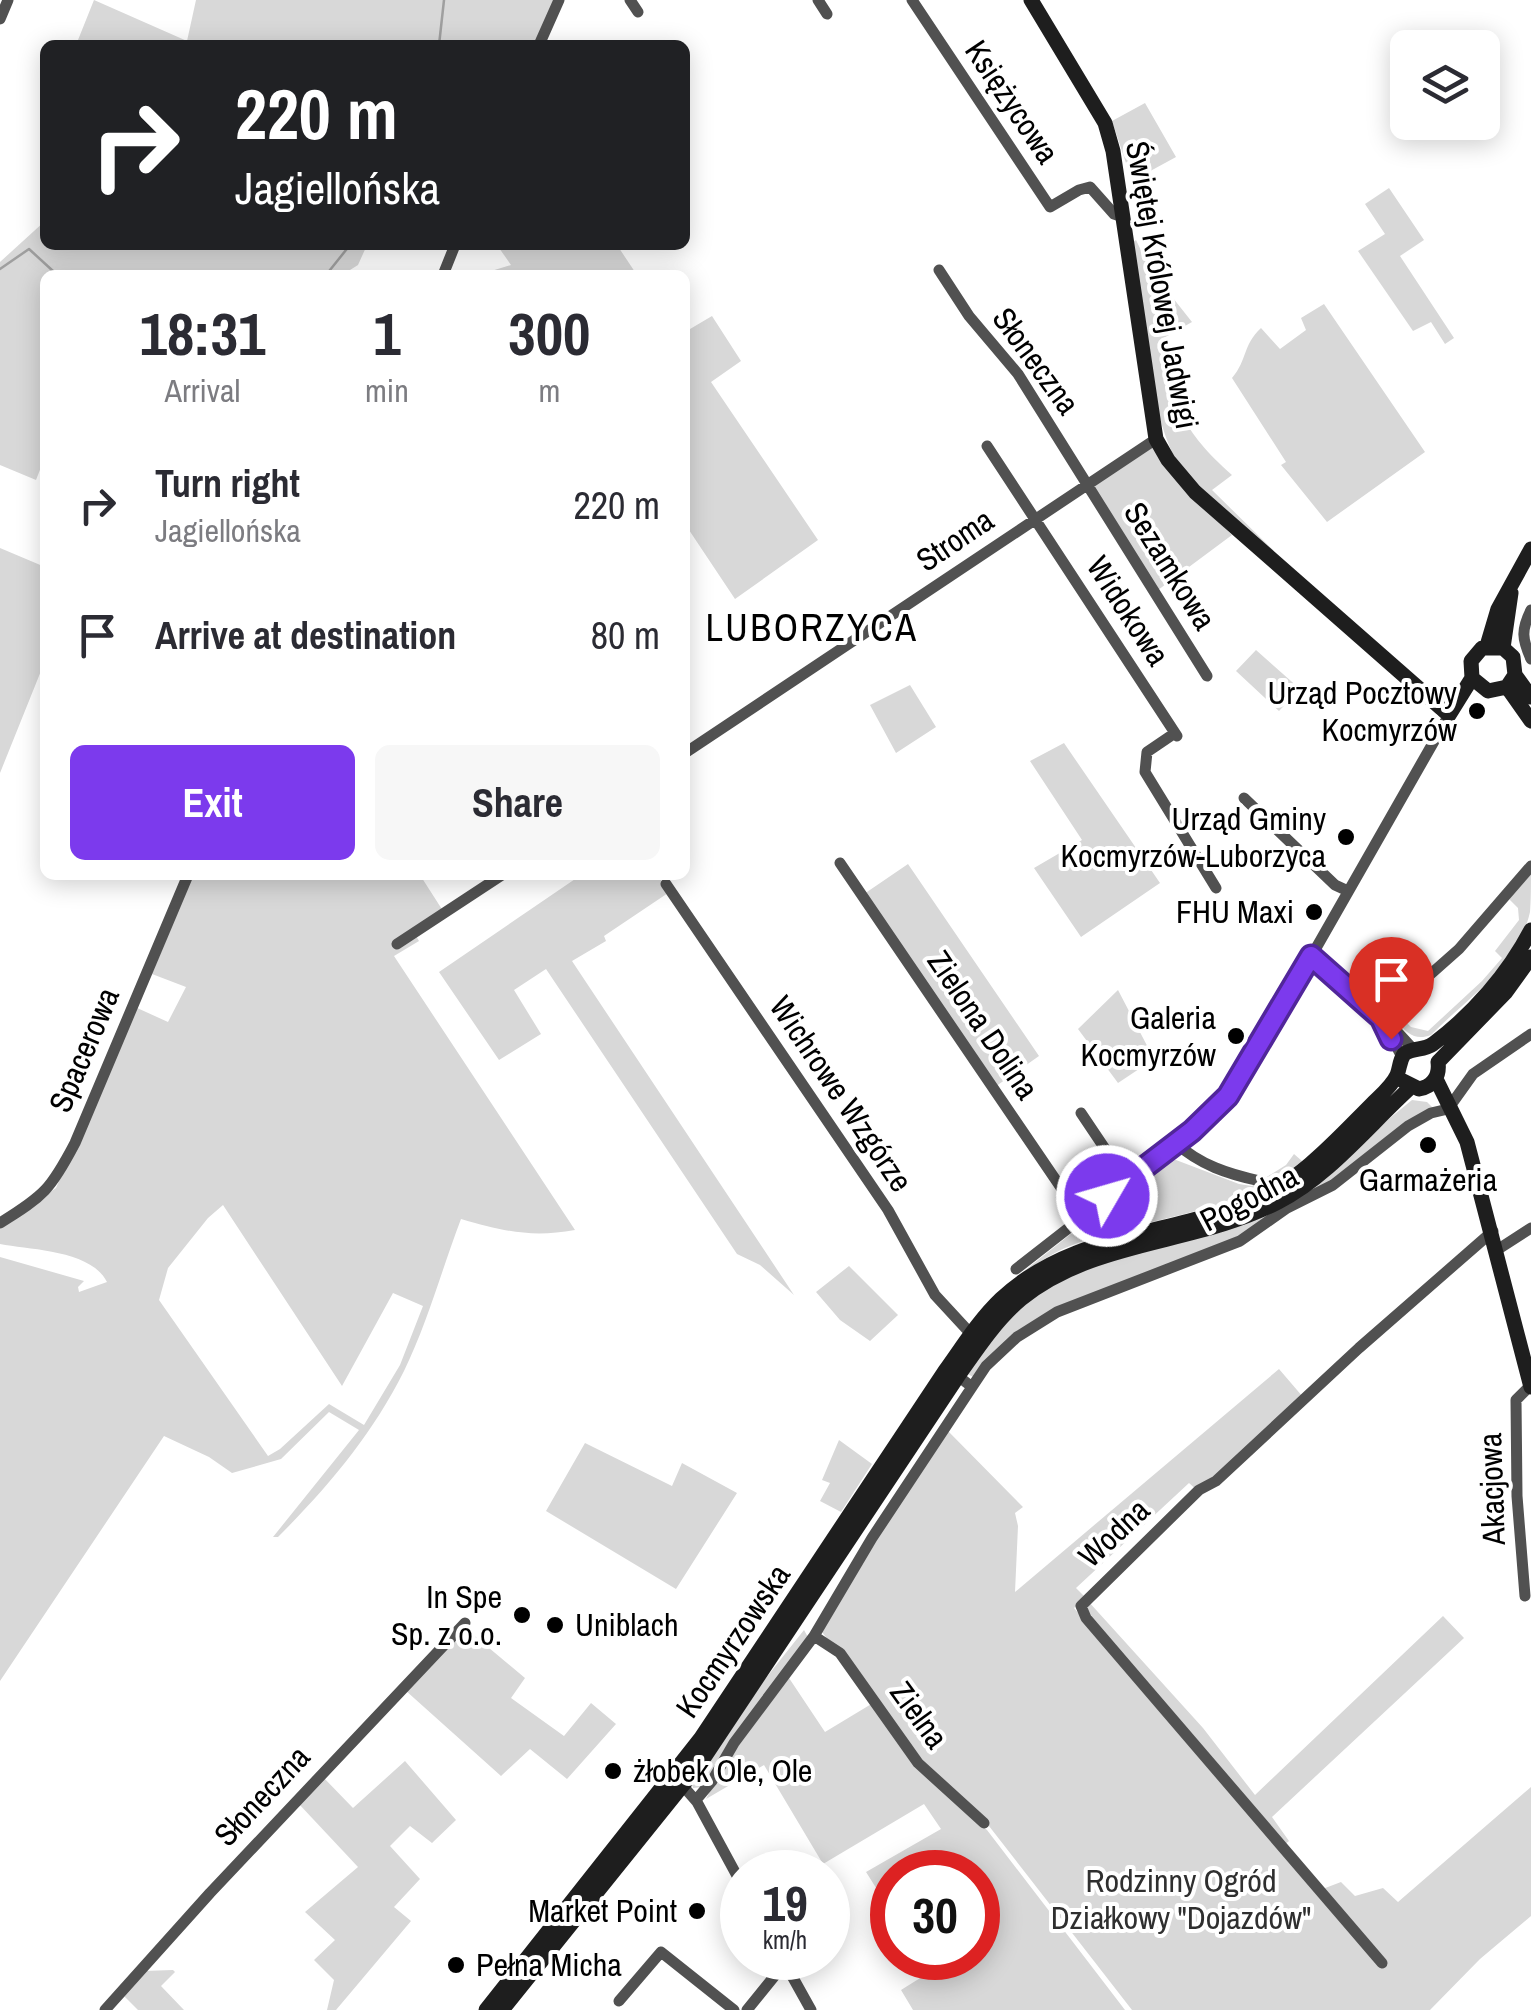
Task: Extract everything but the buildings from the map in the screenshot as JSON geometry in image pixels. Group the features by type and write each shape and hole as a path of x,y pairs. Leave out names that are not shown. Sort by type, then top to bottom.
{"main road":[{"name":"Świętej Królowej Jadwigi","path":"1030,0 1105,123 1113,150 1156,439 1168,460 1194,492 1448,714"},
{"path":"1495,647 1511,588 1531,548"},
{"path":"1495,647 1515,661 1511,681 1531,721"},
{"path":"1495,647 1474,656 1470,666 1477,683 1495,692 1511,681"},
{"path":"1511,681 1531,697"},
{"path":"1448,714 1477,683"},
{"path":"875,1489 971,1334 1001,1300 1048,1265 1104,1242 1256,1199 1282,1184 1343,1134 1410,1057 1494,986 1531,930"},
{"path":"875,1489 1002,1318 1034,1289 1074,1267 1246,1217 1282,1200 1328,1166 1427,1079 1506,992 1531,957"},
{"path":"1410,1057 1467,1142 1530,1386"},
{"path":"1410,1057 1427,1079"},
{"name":"Kocmyrzowska","path":"510,2007 682,1786 875,1489"},
{"name":"Kocmyrzowska","path":"486,2010 672,1778 875,1489"}],"street":[{"path":"0,19 8,0"},
{"path":"541,40 559,0"},
{"path":"630,0 638,12"},
{"path":"818,0 828,14"},
{"name":"Księżycowa","path":"912,0 1050,208 1090,187 1114,214 1123,217"},
{"name":"Słoneczna","path":"939,270 969,316 1018,374 1086,485"},
{"name":"Stroma","path":"690,749 1156,439"},
{"name":"Widokowa","path":"987,446 1176,734 1148,752 1145,772 1216,888"},
{"name":"Sezamkowa","path":"1086,485 1207,676"},
{"path":"1531,610 1522,639 1531,660"},
{"path":"1016,1269 1176,1143 1228,1096 1448,714"},
{"path":"1244,798 1335,885 1348,891"},
{"name":"Zielona Dolina","path":"840,863 1080,1218"},
{"path":"1381,1018 1459,949 1531,866"},
{"name":"Spacerowa","path":"0,1223 34,1202 54,1183 75,1143 186,880"},
{"path":"397,944 494,880"},
{"name":"Wichrowe Wzgórze","path":"666,884 878,1195 935,1295 971,1334"},
{"path":"1311,956 1389,1023 1410,1057"},
{"path":"1448,1109 1474,1074 1531,1034"},
{"name":"Pogodna","path":"696,1800 814,1636 872,1538 986,1366 1017,1336 1057,1312 1240,1241 1287,1208 1333,1185 1408,1126 1448,1109"},
{"path":"1081,1114 1126,1180"},
{"path":"1176,1143 1192,1158 1216,1169 1260,1181"},
{"path":"1497,1250 1531,1228"},
{"name":"Wodna","path":"1382,1963 1086,1618 1081,1606 1199,1490 1216,1480 1492,1232"},
{"path":"958,1376 972,1387"},
{"name":"Akacjowa","path":"1525,1596 1517,1496 1516,1400 1530,1386"},
{"name":"Słoneczna","path":"105,2010 210,1892 464,1624"},
{"name":"Zielna","path":"814,1636 840,1653 918,1763 984,1823"},
{"path":"682,1786 696,1800 723,1850"},
{"path":"618,2001 661,1952 734,2010"},
{"path":"747,2010 769,1980"},
{"path":"794,1980 810,2010"}],"green space":[{"path":"94,0 185,40 78,40"},
{"path":"196,0 556,0 537,40 187,40"},
{"path":"1145,103 1176,157 1132,181 1112,121"},
{"path":"1389,188 1424,240 1400,256 1454,338 1445,344 1431,322 1413,331 1358,251 1385,234 1365,204"},
{"path":"40,226 40,250 365,250 358,265 350,270 40,270 40,470 36,480 0,465 0,262"},
{"path":"1136,240 1150,269 1192,322 1162,339 1170,382 1182,415 1201,444 1232,475 1212,490 1274,551 1196,487 1168,442 1147,356 1133,242"},
{"path":"500,250 620,250 634,270 494,270 511,265"},
{"path":"1324,304 1425,452 1327,522 1281,465 1286,462 1232,378 1261,328 1280,349 1306,330 1301,318"},
{"path":"712,316 741,361 711,382 818,540 735,599 690,532 690,329"},
{"path":"1154,445 1179,484 1232,535 1158,590 1093,487"},
{"path":"0,548 40,565 40,673 0,773"},
{"path":"1256,650 1300,689 1279,711 1236,671"},
{"path":"910,685 936,727 896,753 870,705"},
{"path":"1064,743 1160,883 1081,937 1034,868 1082,840 1030,761"},
{"path":"908,864 1039,1056 992,1089 864,894"},
{"path":"1531,872 1530,912 1524,931 1503,965 1431,1035 1408,1033 1397,1022 1402,1018 1411,1027 1428,1031 1502,958 1495,951 1519,920 1518,908 1509,899"},
{"path":"191,880 423,880 445,914 415,934 419,941 394,956 575,1230 517,1232 461,1219 420,1334 378,1417 348,1459 278,1537 273,1537 359,1430 329,1412 281,1459 232,1473 209,1457 164,1436 0,1681 0,1257 84,1281 79,1292 107,1282 99,1271 74,1257 0,1244 0,1227 56,1188 135,1007 168,1022 186,987 152,974","holes":["223,1205 342,1386 393,1293 423,1306 400,1365 364,1425 329,1404 268,1456 159,1300 168,1268"]},
{"path":"574,880 661,880 668,893 604,936 606,941 572,961 794,1295 760,1265 737,1254 546,969 514,990 541,1034 499,1060 439,972"},
{"path":"1118,990 1154,1059 1118,1083 1078,1029"},
{"path":"1412,1100 1427,1102 1435,1110 1332,1182 1238,1239 1057,1310 975,1378 966,1373 1014,1314 1048,1288 1106,1262 1261,1218 1280,1208"},
{"path":"1294,1154 1302,1161 1247,1194 1095,1237 1059,1251 1019,1275 1163,1161 1176,1160 1252,1186 1286,1165"},
{"path":"849,1266 898,1315 870,1341 840,1320 816,1292"},
{"name":"Rodzinny Ogród Działkowy \"Dojazdów\"","path":"1279,1369 1303,1397 1200,1493 1189,1483 1076,1588 1085,1597 1074,1608 1320,1890 1341,1882 1355,1896 1383,1888 1398,1902 1531,1787 1531,1916 1480,1959 1430,2010 1132,2010 989,1826 921,1761 822,1632 874,1541 947,1430 1023,1507 1015,1513 1015,1592"},
{"path":"839,1440 872,1464 841,1512 820,1501 830,1483 822,1480"},
{"path":"585,1443 672,1486 682,1463 737,1493 676,1589 546,1511"},
{"path":"1088,1601 1203,1728 1255,1795 1443,1616 1464,1638 1272,1817 1289,1841 1283,1846 1086,1613"},
{"path":"464,1627 525,1678 511,1698 564,1736 591,1703 616,1724 567,1779 530,1749 501,1776 405,1690"},
{"path":"804,1630 809,1639 744,1722 703,1787 693,1788 692,1783 762,1683"},
{"path":"789,1678 825,1732 873,1703 943,1791 987,1830 1125,2010 913,2010 901,1990 917,1980 1000,1980 1000,1850 904,1850 941,1829 924,1804 847,1850 815,1850 764,1765 706,1799 722,1768"},
{"path":"405,1761 456,1820 432,1843 410,1826 390,1846 420,1879 394,1907 411,1921 336,2010 327,2010 334,1980 314,1960 335,1940 305,1912 358,1867 298,1803 322,1776 353,1808"},
{"path":"173,1970 161,1986 184,2010 138,2010 122,1994 143,1971"}],"waterway":[{"path":"440,40 444,0"},
{"path":"0,269 29,249 52,270"},
{"path":"330,270 346,250"}],"place":[{"name":"Urząd Pocztowy Kocmyrzów","path":"1477,711"},
{"name":"Urząd Gminy Kocmyrzów-Luborzyca","path":"1346,837"},
{"name":"FHU Maxi","path":"1314,912"},
{"name":"Galeria Kocmyrzów","path":"1236,1036"},
{"name":"Garmażeria","path":"1428,1145"},
{"name":"In Spe Sp. z o.o.","path":"522,1615"},
{"name":"Uniblach","path":"555,1625"},
{"name":"żłobek Ole, Ole","path":"613,1771"},
{"name":"Market Point","path":"697,1911"},
{"name":"Pełna Micha","path":"456,1965"}],"district":[{"name":"LUBORZYCA","path":"812,628"}],"route":[{"path":"1107,1196 1192,1131 1228,1096 1311,956 1381,1018 1391,1039"}]}
